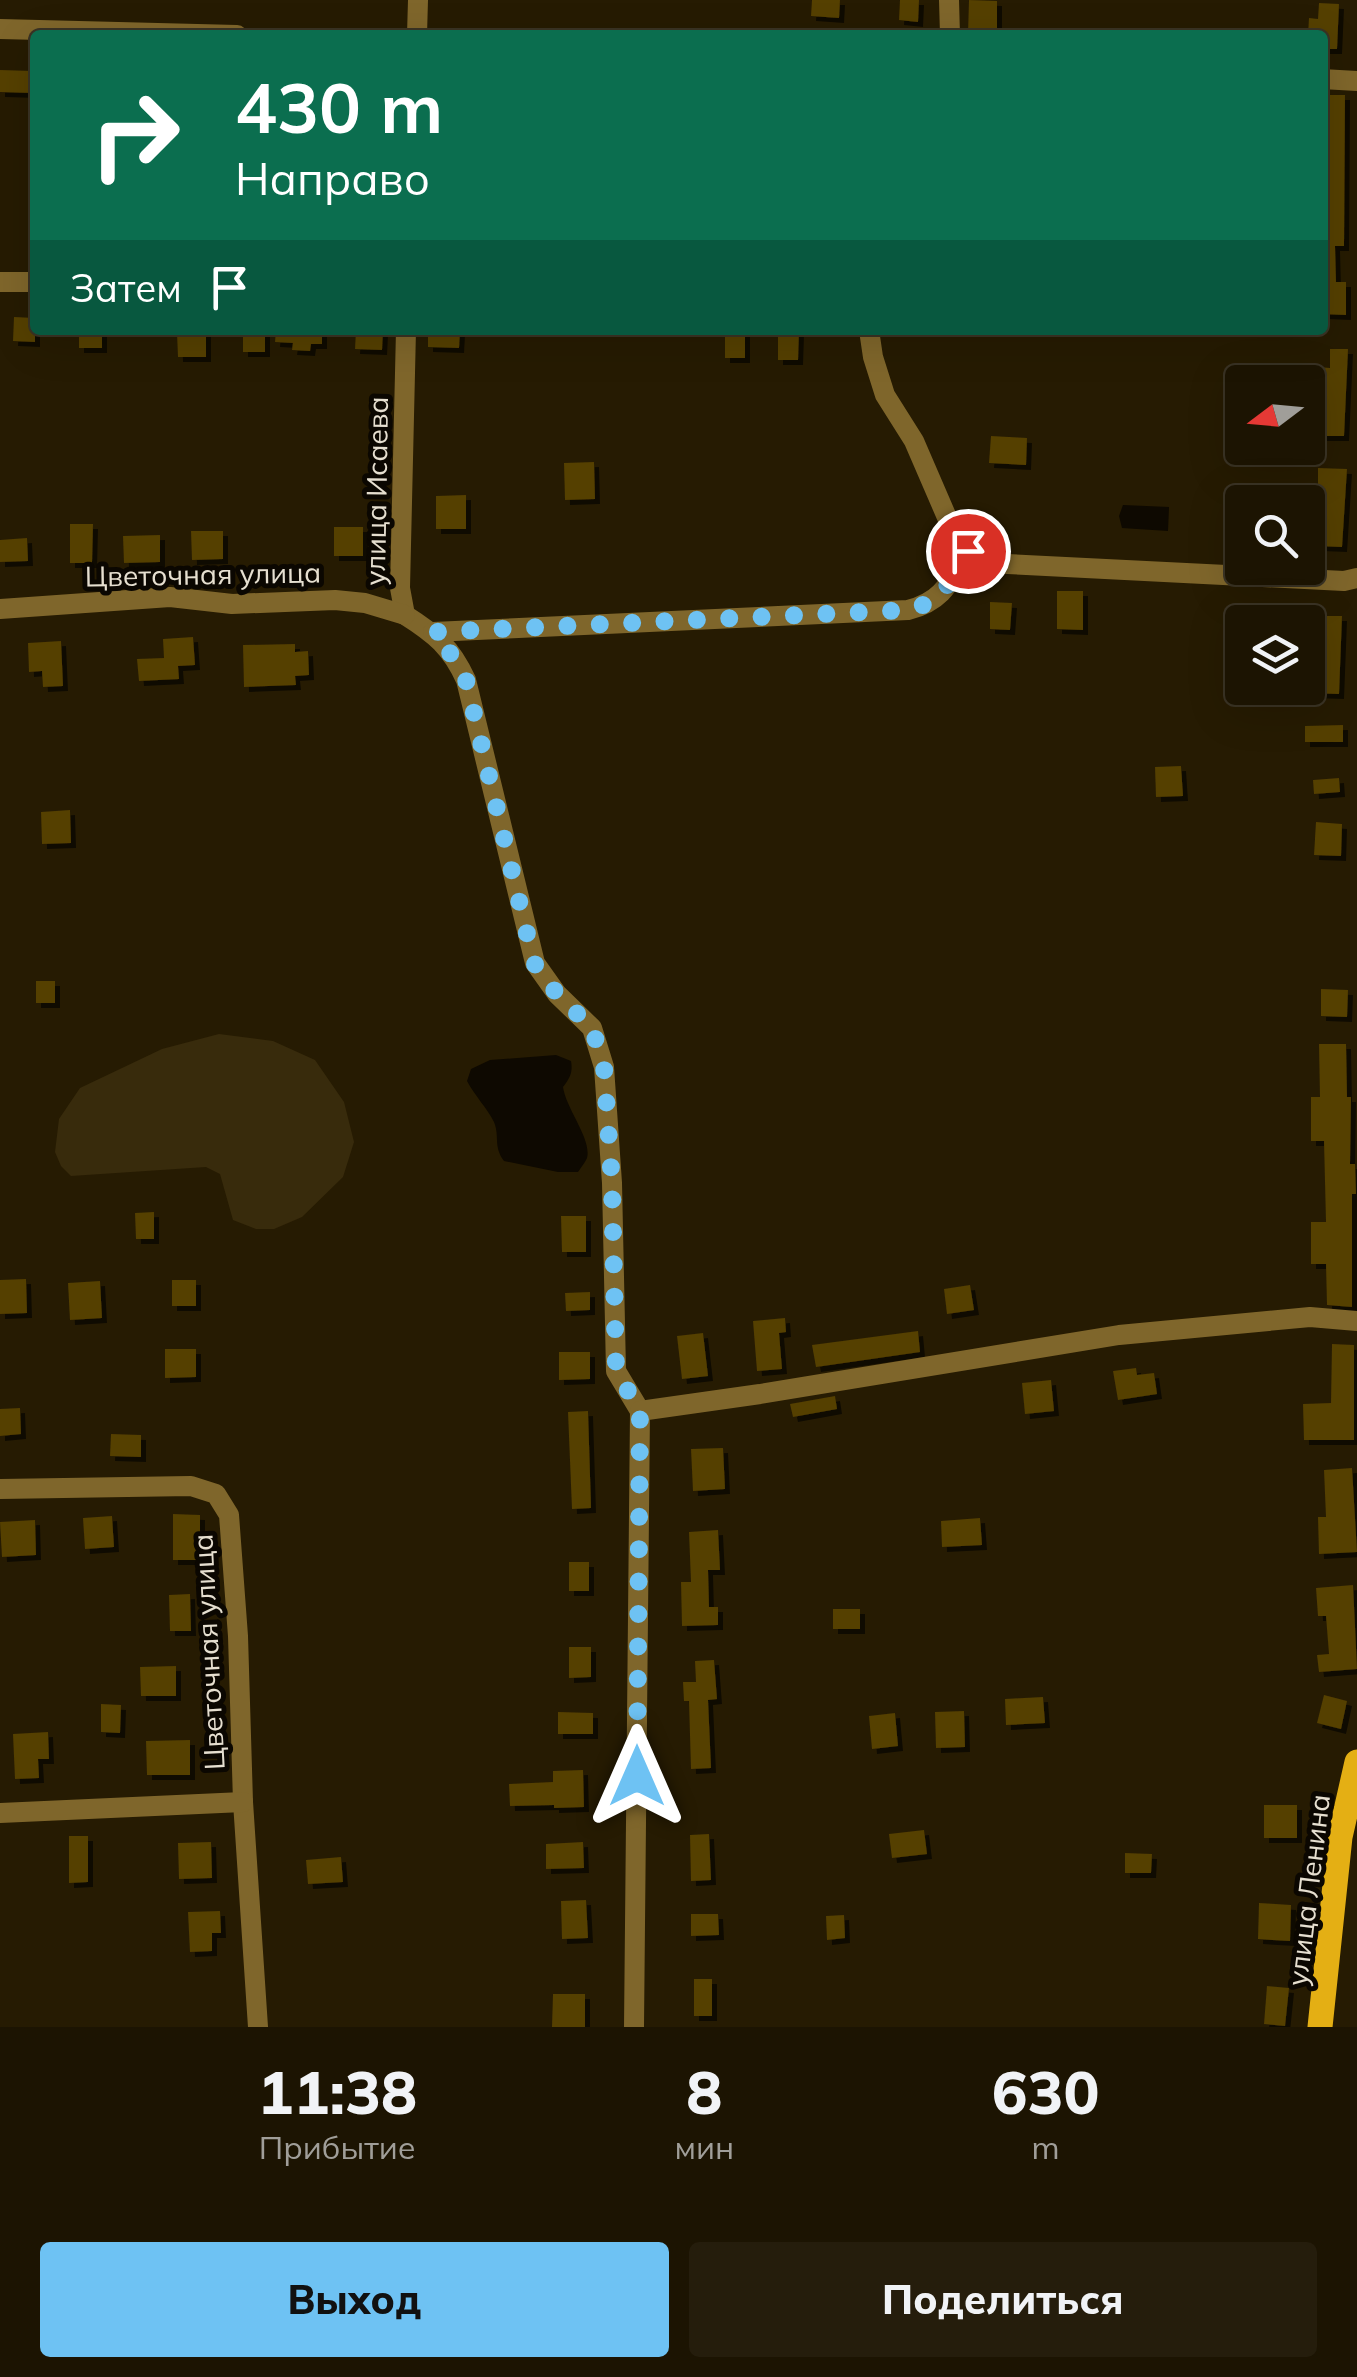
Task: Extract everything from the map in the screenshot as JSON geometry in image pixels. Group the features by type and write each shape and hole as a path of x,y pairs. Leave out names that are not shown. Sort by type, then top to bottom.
{"main road":[{"name":"улица Ленина","path":"1320,2027 1340,1837 1357,1762"}],"street":[{"path":"417,30 418,0"},
{"path":"949,0 950,30"},
{"path":"0,29 40,30"},
{"path":"1328,79 1357,81"},
{"path":"0,282 30,282"},
{"name":"улица Исаева","path":"406,335 400,588 405,615 433,632 458,663 466,680 534,963 557,994 592,1028 604,1067 612,1183 616,1371 640,1411 634,2027"},
{"path":"870,335 885,394 914,442 952,529 968,551 986,563 1344,582 1357,578"},
{"path":"433,632 908,610 927,605 942,592 968,551"},
{"name":"Цветочная улица","path":"0,609 170,597 232,604 335,600 364,603 405,615"},
{"path":"640,1411 1119,1335 1310,1317 1357,1320"},
{"name":"Цветочная улица","path":"0,1490 191,1486 216,1494 228,1514 258,2027"},
{"path":"0,1813 243,1802"}],"shaded area":[{"path":"1123,505 1169,507 1168,531 1122,528 1119,516"},
{"path":"219,1034 273,1041 315,1060 344,1102 354,1142 343,1177 302,1217 274,1229 256,1229 233,1220 220,1174 206,1167 71,1176 61,1166 55,1152 59,1119 80,1088 162,1049"},
{"path":"556,1055 571,1061 570,1075 563,1087 588,1150 578,1172 504,1161 494,1122 467,1081 471,1069 490,1060"}],"building":[{"path":"812,0 840,0 839,18 811,16"},
{"path":"900,0 919,0 918,22 899,20"},
{"path":"969,0 997,1 997,30 968,30"},
{"path":"1319,3 1339,4 1337,49 1328,49 1328,30 1308,30 1309,18 1318,19"},
{"path":"0,70 30,71 30,93 0,92"},
{"path":"1328,95 1345,95 1344,246 1335,246 1336,282 1346,282 1346,315 1328,314"},
{"path":"14,317 30,318 30,335 35,335 35,342 13,341"},
{"path":"79,335 102,335 102,348 79,348"},
{"path":"177,335 206,335 206,357 178,357"},
{"path":"243,335 265,335 265,352 243,352"},
{"path":"276,335 322,335 322,344 311,344 310,351 292,350 293,343 275,342"},
{"path":"356,335 383,335 382,350 355,349"},
{"path":"428,335 460,335 459,348 428,347"},
{"path":"725,335 745,335 745,358 725,358"},
{"path":"778,335 799,335 798,360 778,360"},
{"path":"1330,349 1348,349 1344,436 1325,436 1325,368 1330,368"},
{"path":"991,436 1027,438 1026,465 989,463"},
{"path":"594,462 595,499 565,500 564,463"},
{"path":"1318,468 1347,469 1342,547 1325,546 1325,485 1318,485"},
{"path":"466,495 466,529 436,529 436,496"},
{"path":"70,524 93,524 92,563 70,563"},
{"path":"334,527 363,527 363,556 334,556"},
{"path":"191,531 223,531 223,559 192,560"},
{"path":"160,535 160,562 124,563 123,536"},
{"path":"27,538 28,561 0,562 0,540"},
{"path":"1057,591 1083,591 1083,630 1057,629"},
{"path":"990,602 1012,603 1010,630 990,629"},
{"path":"1325,616 1342,616 1339,694 1325,694"},
{"path":"193,637 195,665 178,666 179,679 139,681 137,659 164,658 163,639"},
{"path":"61,641 63,686 43,687 42,671 29,672 28,643"},
{"path":"295,644 295,652 308,651 309,675 295,676 296,685 244,687 243,645"},
{"path":"1343,725 1343,742 1305,742 1305,726"},
{"path":"1181,766 1183,796 1156,797 1155,767"},
{"path":"1339,778 1340,792 1314,794 1313,780"},
{"path":"70,810 71,843 42,844 41,812"},
{"path":"1316,822 1342,824 1341,856 1314,855"},
{"path":"36,981 55,981 55,1003 36,1003"},
{"path":"1321,989 1348,990 1347,1017 1321,1016"},
{"path":"1319,1044 1346,1044 1347,1097 1351,1097 1350,1164 1355,1164 1356,1194 1352,1194 1352,1307 1327,1305 1326,1264 1311,1264 1311,1222 1326,1222 1324,1141 1311,1141 1311,1097 1320,1097"},
{"path":"154,1212 154,1239 136,1239 135,1213"},
{"path":"561,1216 586,1216 586,1252 562,1252"},
{"path":"26,1279 27,1313 0,1314 0,1280"},
{"path":"172,1280 196,1280 196,1306 172,1306"},
{"path":"100,1281 102,1318 70,1320 68,1283"},
{"path":"970,1285 974,1310 947,1314 944,1289"},
{"path":"590,1292 590,1310 566,1311 565,1293"},
{"path":"785,1318 786,1332 779,1333 782,1369 757,1371 753,1321"},
{"path":"918,1331 920,1352 816,1367 812,1345"},
{"path":"703,1333 708,1376 682,1379 677,1336"},
{"path":"1332,1344 1354,1345 1354,1440 1304,1440 1303,1404 1331,1403"},
{"path":"165,1349 196,1349 196,1377 165,1378"},
{"path":"559,1352 590,1352 590,1379 559,1380"},
{"path":"1136,1368 1137,1375 1154,1373 1157,1394 1118,1400 1113,1371"},
{"path":"1051,1380 1054,1411 1025,1414 1022,1383"},
{"path":"835,1396 837,1409 793,1417 790,1404"},
{"path":"20,1408 21,1434 0,1436 0,1409"},
{"path":"588,1411 591,1508 572,1509 568,1412"},
{"path":"111,1434 141,1435 141,1457 110,1456"},
{"path":"723,1448 725,1489 693,1491 691,1449"},
{"path":"1352,1468 1357,1552 1319,1554 1318,1517 1326,1517 1324,1470"},
{"path":"173,1514 200,1515 200,1560 173,1560"},
{"path":"112,1516 114,1547 85,1549 83,1518"},
{"path":"980,1518 982,1545 942,1547 941,1521"},
{"path":"35,1520 36,1555 2,1557 0,1522"},
{"path":"718,1530 720,1570 708,1570 709,1607 718,1607 718,1625 682,1626 681,1582 691,1582 689,1532"},
{"path":"569,1562 589,1562 589,1591 569,1591"},
{"path":"1353,1585 1357,1669 1319,1672 1317,1655 1329,1654 1326,1616 1318,1616 1316,1588"},
{"path":"190,1594 191,1631 170,1631 169,1595"},
{"path":"833,1609 860,1609 860,1629 833,1629"},
{"path":"569,1647 591,1647 591,1677 569,1678"},
{"path":"714,1660 717,1699 708,1700 711,1768 691,1769 689,1701 684,1701 683,1682 696,1682 695,1661"},
{"path":"176,1666 176,1696 141,1696 140,1667"},
{"path":"1324,1695 1347,1701 1341,1729 1317,1723"},
{"path":"1043,1697 1045,1723 1006,1725 1005,1699"},
{"path":"101,1704 121,1705 120,1733 101,1732"},
{"path":"964,1711 965,1747 936,1748 935,1712"},
{"path":"558,1712 593,1713 593,1734 558,1734"},
{"path":"895,1713 898,1746 872,1749 869,1716"},
{"path":"48,1732 49,1759 38,1759 39,1778 15,1779 13,1734"},
{"path":"190,1740 190,1775 147,1775 146,1741"},
{"path":"583,1770 584,1807 510,1806 509,1784 553,1782 553,1771"},
{"path":"1264,1805 1297,1805 1297,1838 1264,1838"},
{"path":"924,1830 927,1854 892,1858 889,1834"},
{"path":"709,1834 711,1880 691,1881 690,1835"},
{"path":"69,1836 88,1836 88,1882 69,1883"},
{"path":"211,1842 212,1878 179,1879 178,1843"},
{"path":"583,1842 584,1868 546,1869 546,1844"},
{"path":"1125,1853 1152,1854 1151,1873 1125,1873"},
{"path":"341,1857 343,1882 308,1884 306,1860"},
{"path":"586,1900 588,1938 562,1939 561,1901"},
{"path":"1259,1903 1291,1905 1290,1941 1258,1939"},
{"path":"220,1911 221,1933 212,1933 212,1951 190,1952 188,1912"},
{"path":"691,1914 718,1914 719,1935 691,1936"},
{"path":"844,1915 845,1938 827,1940 826,1916"},
{"path":"694,1979 712,1979 712,2016 694,2016"},
{"path":"1267,1986 1289,1988 1285,2026 1264,2024"},
{"path":"553,1994 585,1994 585,2027 552,2027"}],"route":[{"path":"637,1776 640,1411 616,1371 612,1183 604,1067 592,1028 557,994 534,963 466,680 458,663 433,632 908,610 927,605 942,592 968,551"}]}
